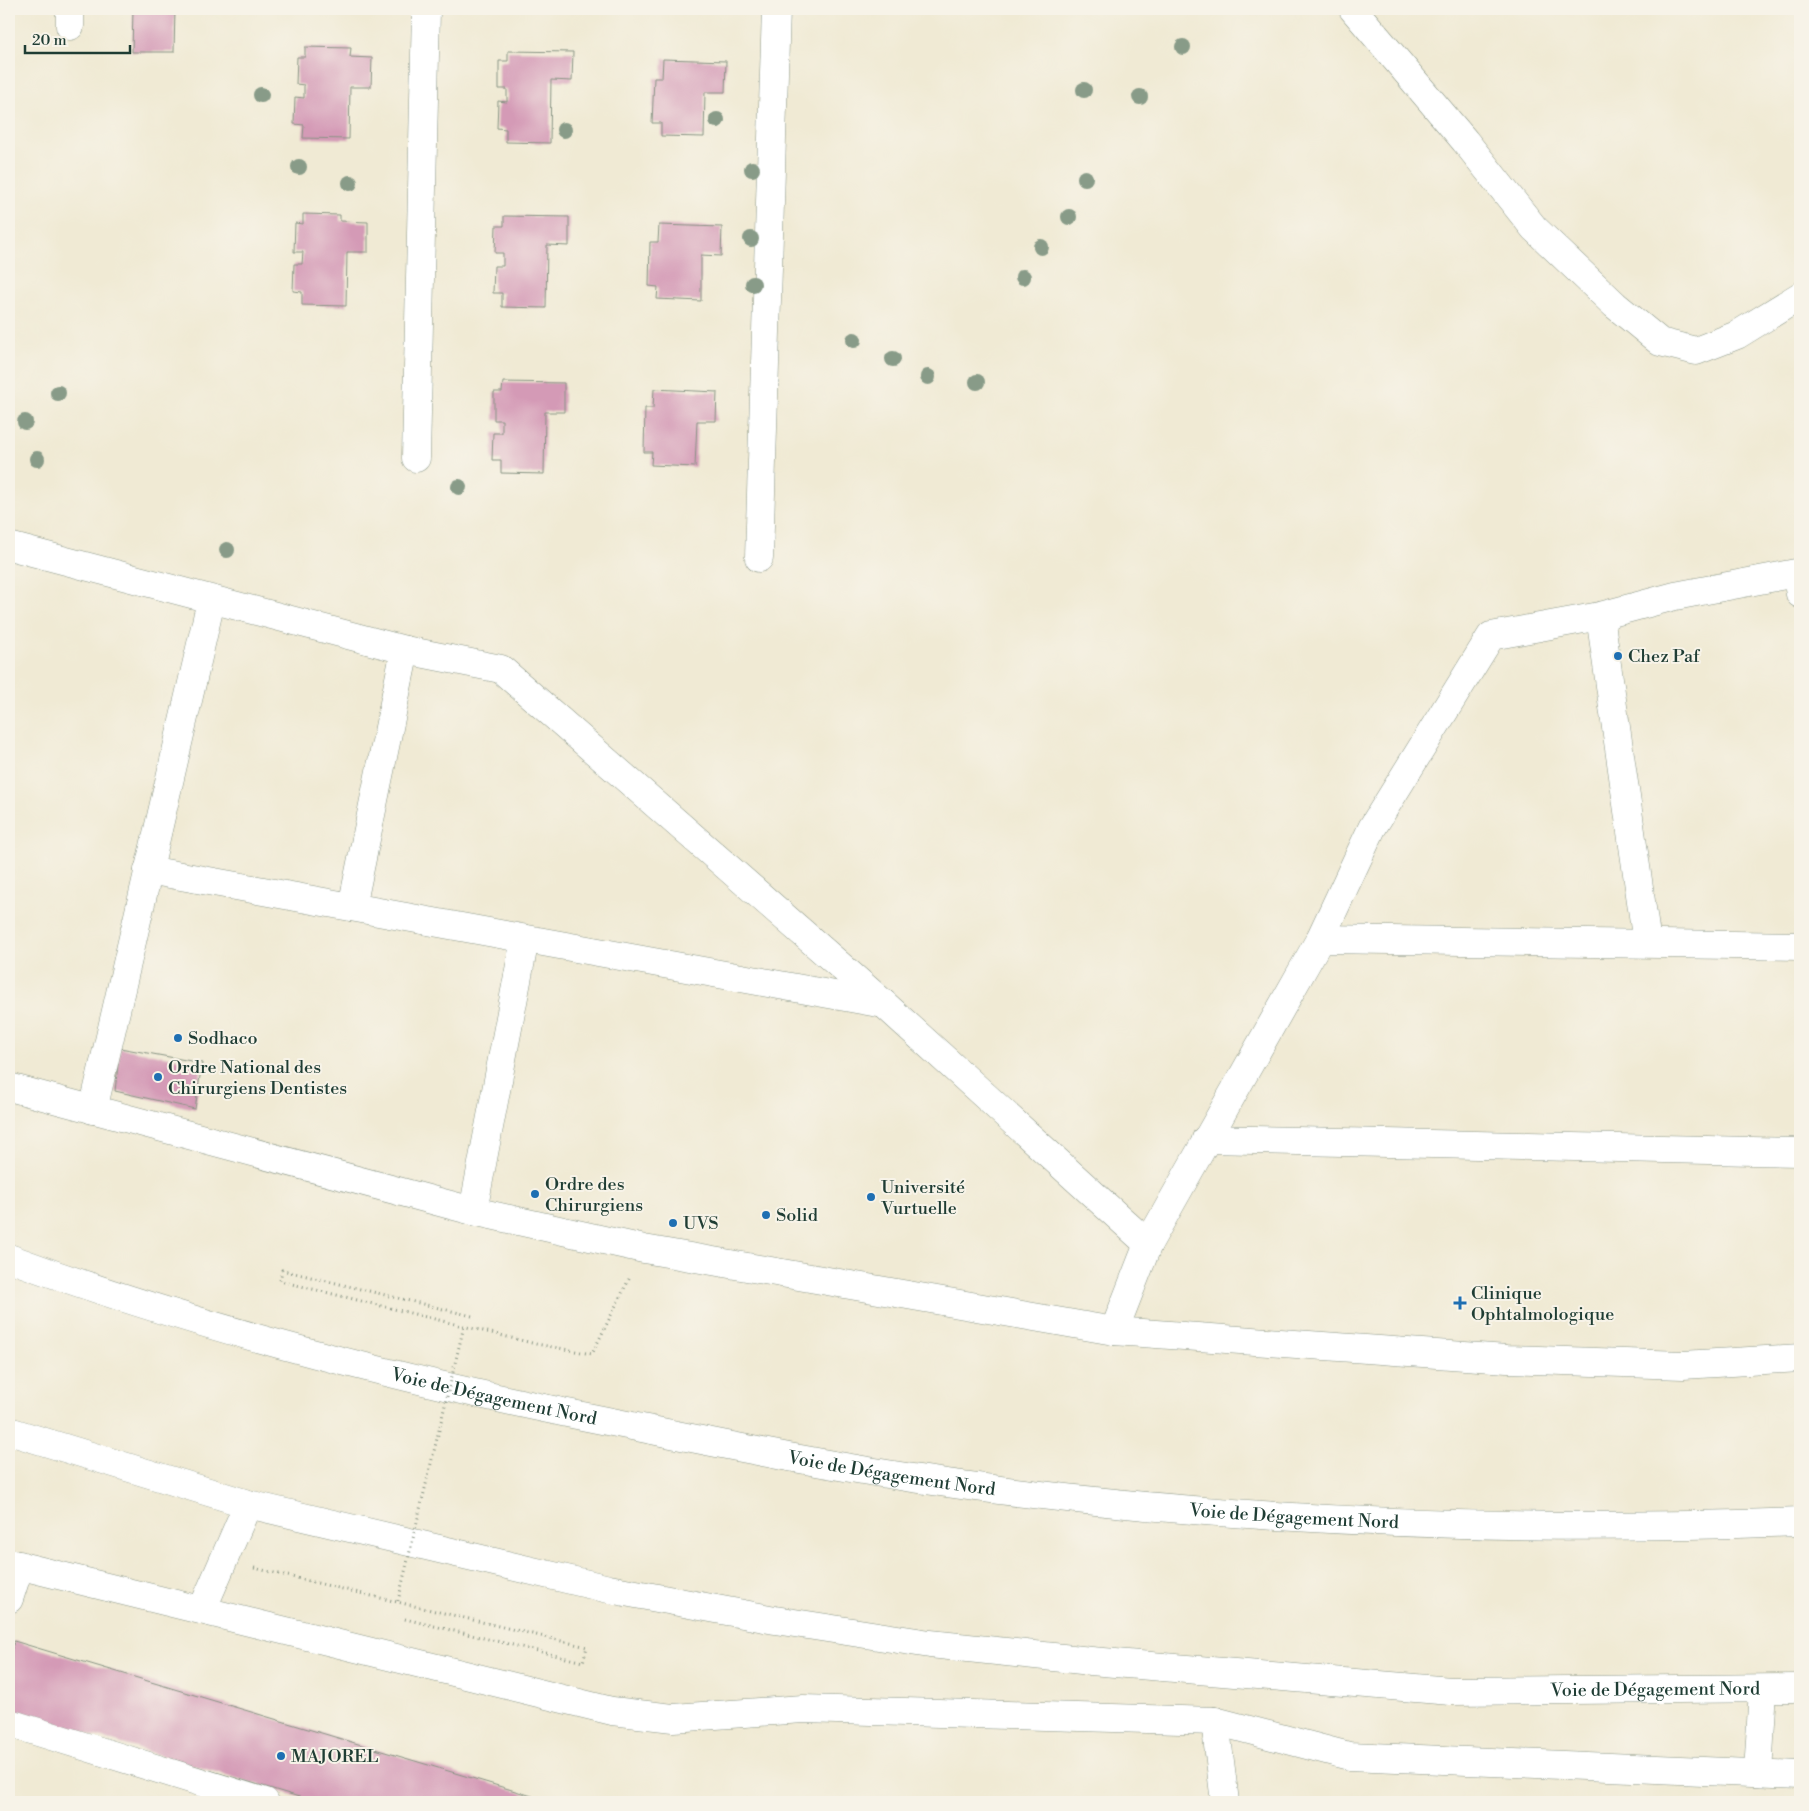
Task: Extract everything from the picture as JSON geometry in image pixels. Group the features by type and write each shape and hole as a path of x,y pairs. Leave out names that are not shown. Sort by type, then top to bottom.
{"main road":[{"path":"416,458 426,9"},
{"path":"758,558 776,9"},
{"path":"1353,9 1458,133 1534,228 1615,305 1660,342 1696,351 1737,335 1800,296"},
{"path":"9,546 405,650 501,669 884,1004 1148,1244"},
{"path":"1114,1331 1148,1244 1320,939 1372,828 1491,636 1600,616 1675,596 1799,579"},
{"path":"93,1110 211,600"},
{"path":"1600,616 1647,944"},
{"path":"352,907 405,650"},
{"path":"148,870 884,1004"},
{"path":"473,1211 525,939"},
{"path":"1320,939 1800,946"},
{"path":"9,1087 473,1211 644,1250 1114,1331 1507,1358 1683,1365 1800,1358"},
{"path":"1206,1140 1800,1152"},
{"name":"Voie de Dégagement Nord","path":"9,1258 172,1315 314,1354 515,1403 733,1446 966,1486 1116,1503 1353,1521 1494,1525 1678,1526 1800,1522"},
{"name":"Voie de Dégagement Nord","path":"9,1431 248,1504 609,1589 775,1620 930,1644 1091,1661 1451,1691 1800,1688"},
{"path":"202,1610 225,1561 248,1504"},
{"path":"9,1599 14,1564 612,1711 673,1718 803,1709 1215,1721 1349,1756 1800,1776"},
{"path":"1758,1773 1763,1689"},
{"path":"1215,1721 1225,1802"},
{"path":"9,1723 236,1798 265,1802"}],"path":[{"path":"472,1316 282,1270 280,1281 536,1344 592,1354 644,1250"},
{"path":"398,1601 464,1326"},
{"path":"225,1561 587,1647 583,1662 401,1618"}],"building":[{"path":"133,9 175,9 174,52 132,52"},
{"path":"305,47 351,48 350,57 372,58 371,87 350,87 349,139 303,138 304,125 294,124 295,97 304,98 304,85 296,84 297,57 305,57"},
{"path":"508,51 573,52 572,81 551,80 550,143 506,142 506,129 497,128 498,101 507,102 507,89 499,89 499,61 508,61"},
{"path":"663,59 726,61 725,92 705,92 704,137 661,136 661,123 652,123 654,78 662,78"},
{"path":"303,214 340,215 340,221 368,222 368,252 347,252 346,306 302,305 302,292 293,291 294,264 302,264 303,252 294,252 295,223 303,224"},
{"path":"504,216 569,217 569,246 547,245 546,308 502,307 502,293 493,293 494,266 503,266 503,253 495,253 496,226 504,226"},
{"path":"659,225 722,227 721,256 701,255 701,301 657,299 658,287 649,286 650,242 658,242"},
{"path":"503,382 564,383 564,412 545,412 544,474 501,473 501,460 492,460 493,433 502,433 502,420 494,420 494,392 502,392"},
{"path":"654,389 717,392 716,421 697,421 695,467 651,465 652,452 644,452 645,408 653,408"},
{"name":"Ordre National des Chirurgiens Dentistes","path":"120,1048 202,1063 195,1109 115,1091"},
{"name":"MAJOREL","path":"14,1641 552,1802 316,1802 9,1710 9,1659"}],"place":[{"name":"Chez Paf","path":"1618,656"},
{"name":"Sodhaco","path":"178,1038"},
{"name":"Ordre National des Chirurgiens Dentistes","path":"158,1077"},
{"name":"Ordre des Chirurgiens","path":"535,1194"},
{"name":"Université Vurtuelle","path":"871,1197"},
{"name":"Solid","path":"766,1215"},
{"name":"UVS","path":"673,1223"},
{"name":"Clinique Ophtalmologique","path":"1460,1303"},
{"name":"MAJOREL","path":"281,1756"}]}
